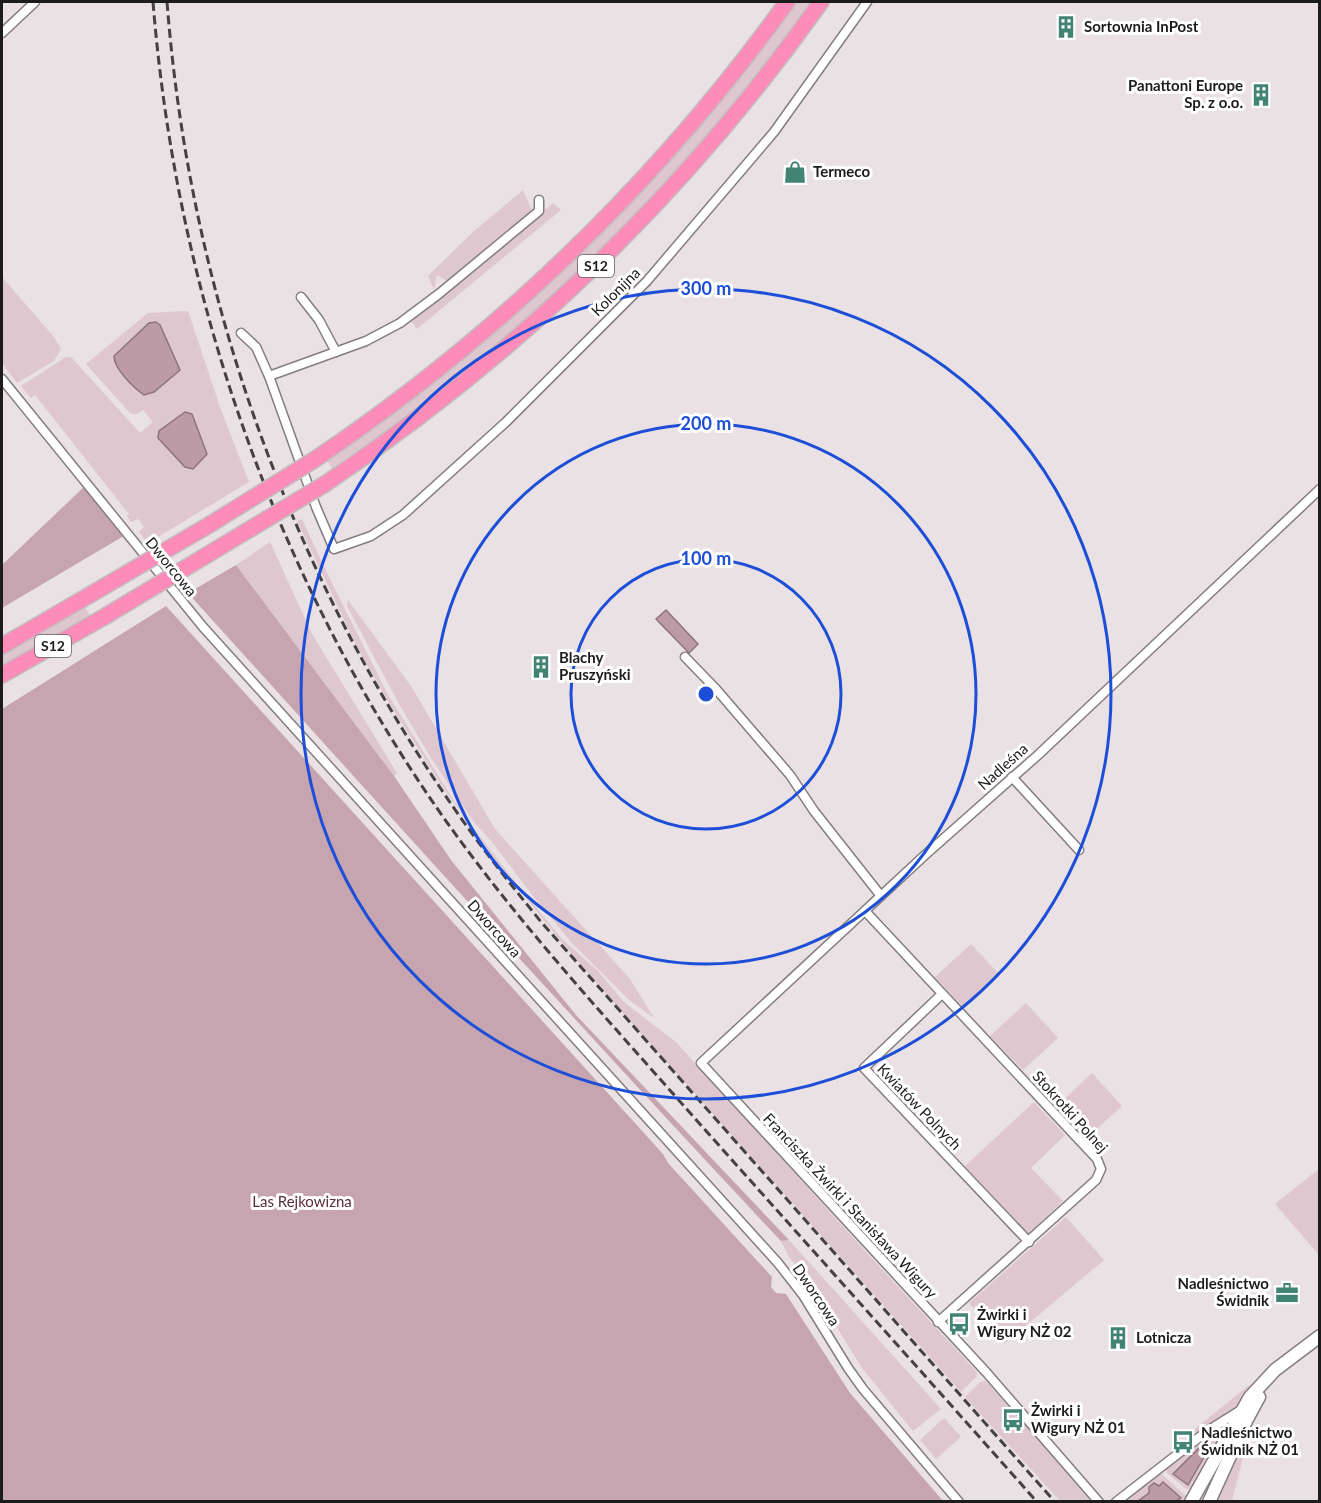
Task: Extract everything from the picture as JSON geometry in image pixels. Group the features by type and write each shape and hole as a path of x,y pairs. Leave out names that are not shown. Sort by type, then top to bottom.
{"highway":[{"name":"S12","path":"2,646 209,525 314,460 442,367 549,274 611,213 669,151 787,2"},
{"name":"S12","path":"2,675 104,617 325,484 395,436 452,392 523,333 587,275 646,216 719,134 777,62 821,2"}],"main road":[{"path":"1209,1502 1256,1401 1268,1385 1302,1350 1320,1336"},
{"path":"1191,1502 1241,1410 1263,1381 1302,1350"}],"street":[{"path":"2,33 35,2"},
{"name":"Kolonijna","path":"269,376 334,549 371,536 403,514 506,422 647,281 774,132 867,2"},
{"path":"241,333 256,347 269,376 382,333 420,309 539,211 539,200"},
{"path":"301,297 319,320 336,351"},
{"name":"Dworcowa","path":"2,379 203,627 778,1263 803,1295 863,1389 959,1502"},
{"name":"Nadleśna","path":"702,1063 1320,489"},
{"path":"685,657 716,689 790,775 814,811 880,896"},
{"path":"1012,777 1079,850"},
{"name":"Stokrotki Polnej","path":"865,911 1100,1164 1100,1175 1096,1180 938,1322"},
{"name":"Kwiatów Polnych","path":"942,994 864,1068 1029,1242"},
{"name":"Franciszka Żwirki i Stanisława Wigury","path":"702,1063 986,1372 1099,1502"},
{"path":"1116,1502 1206,1432 1241,1410"}],"shaded area":[{"path":"793,2 814,2 682,169 555,298 429,402 332,468 326,459 505,322"},
{"path":"523,190 532,211 447,281 437,275 434,290 428,276 473,232"},
{"path":"553,203 561,210 417,329 411,321 475,271"},
{"path":"2,277 54,337 61,349 54,361 17,383 2,363"},
{"path":"188,311 220,407 249,482 148,543 139,532 144,527 138,519 131,522 127,516 129,514 35,395 31,398 21,386 66,357 71,357 140,433 153,422 143,410 135,415 130,413 86,364 148,313"},
{"path":"156,322 160,325 180,370 154,392 144,395 117,367 114,356 149,323"},
{"path":"185,412 192,414 207,454 193,469 185,467 158,438 159,431"},
{"path":"302,519 388,695 461,812 562,939 597,970 625,1003 676,1042 977,1372 976,1377 961,1392 614,1003 490,853 444,789 359,651 297,521"},
{"path":"270,542 312,634 397,773 394,776 236,565"},
{"path":"348,600 411,686 495,829 630,979 654,1018 629,1000 572,943 473,821 431,758 399,704 347,606"},
{"path":"84,605 91,617 2,669 2,652"},
{"path":"666,610 698,644 689,653 656,619"},
{"path":"971,944 998,973 963,1007 935,977"},
{"path":"1026,1003 1058,1038 1023,1070 990,1036"},
{"path":"1092,1073 1122,1106 1087,1138 1057,1106"},
{"path":"1034,1102 1065,1135 1031,1168 1063,1201 1028,1234 965,1166"},
{"path":"1319,1169 1319,1255 1275,1204"},
{"path":"1066,1217 1104,1260 1004,1344 969,1303"},
{"path":"789,1240 941,1409 913,1431 862,1368 807,1279 789,1257 781,1241"},
{"path":"986,1381 1092,1501 1060,1501 965,1397 980,1382"},
{"path":"1249,1385 1250,1388 1235,1409 1195,1434 1195,1429"},
{"path":"944,1418 961,1437 936,1459 920,1440"},
{"path":"1230,1420 1232,1421 1191,1489 1186,1489 1167,1473 1166,1467"},
{"path":"1206,1441 1211,1445 1188,1485 1173,1474"},
{"path":"1237,1448 1245,1450 1232,1501 1217,1502"},
{"path":"1159,1472 1187,1497 1184,1501 1123,1502"},
{"path":"1163,1482 1181,1498 1176,1501 1138,1501 1149,1493 1149,1487 1154,1483 1159,1486"}],"green space":[{"path":"86,485 127,534 2,608 2,565"},
{"path":"236,565 394,776 451,860 576,1015 789,1240 781,1241 706,1161 188,593"},
{"name":"Las Rejkowizna","path":"166,606 772,1277 771,1287 776,1293 786,1294 850,1393 943,1501 2,1501 2,709"}],"railway":[{"path":"153,2 164,104 182,206 205,306 235,404 271,500 313,594 360,686 414,774 477,864 511,907 582,991 1037,1502"},
{"path":"167,2 179,107 197,211 222,313 253,414 291,512 335,607 385,700 441,789 490,858 542,923 1055,1502"}],"place":[{"name":"Sortownia InPost","path":"1066,27"},
{"name":"Panattoni Europe Sp. z o.o.","path":"1261,95"},
{"name":"Termeco","path":"795,172"},
{"name":"Blachy Pruszyński","path":"541,667"},
{"name":"Nadleśnictwo Świdnik","path":"1287,1293"},
{"name":"Żwirki i Wigury NŻ 02","path":"959,1324"},
{"name":"Lotnicza","path":"1118,1338"},
{"name":"Żwirki i Wigury NŻ 01","path":"1013,1420"},
{"name":"Nadleśnictwo Świdnik NŻ 01","path":"1183,1442"}]}
